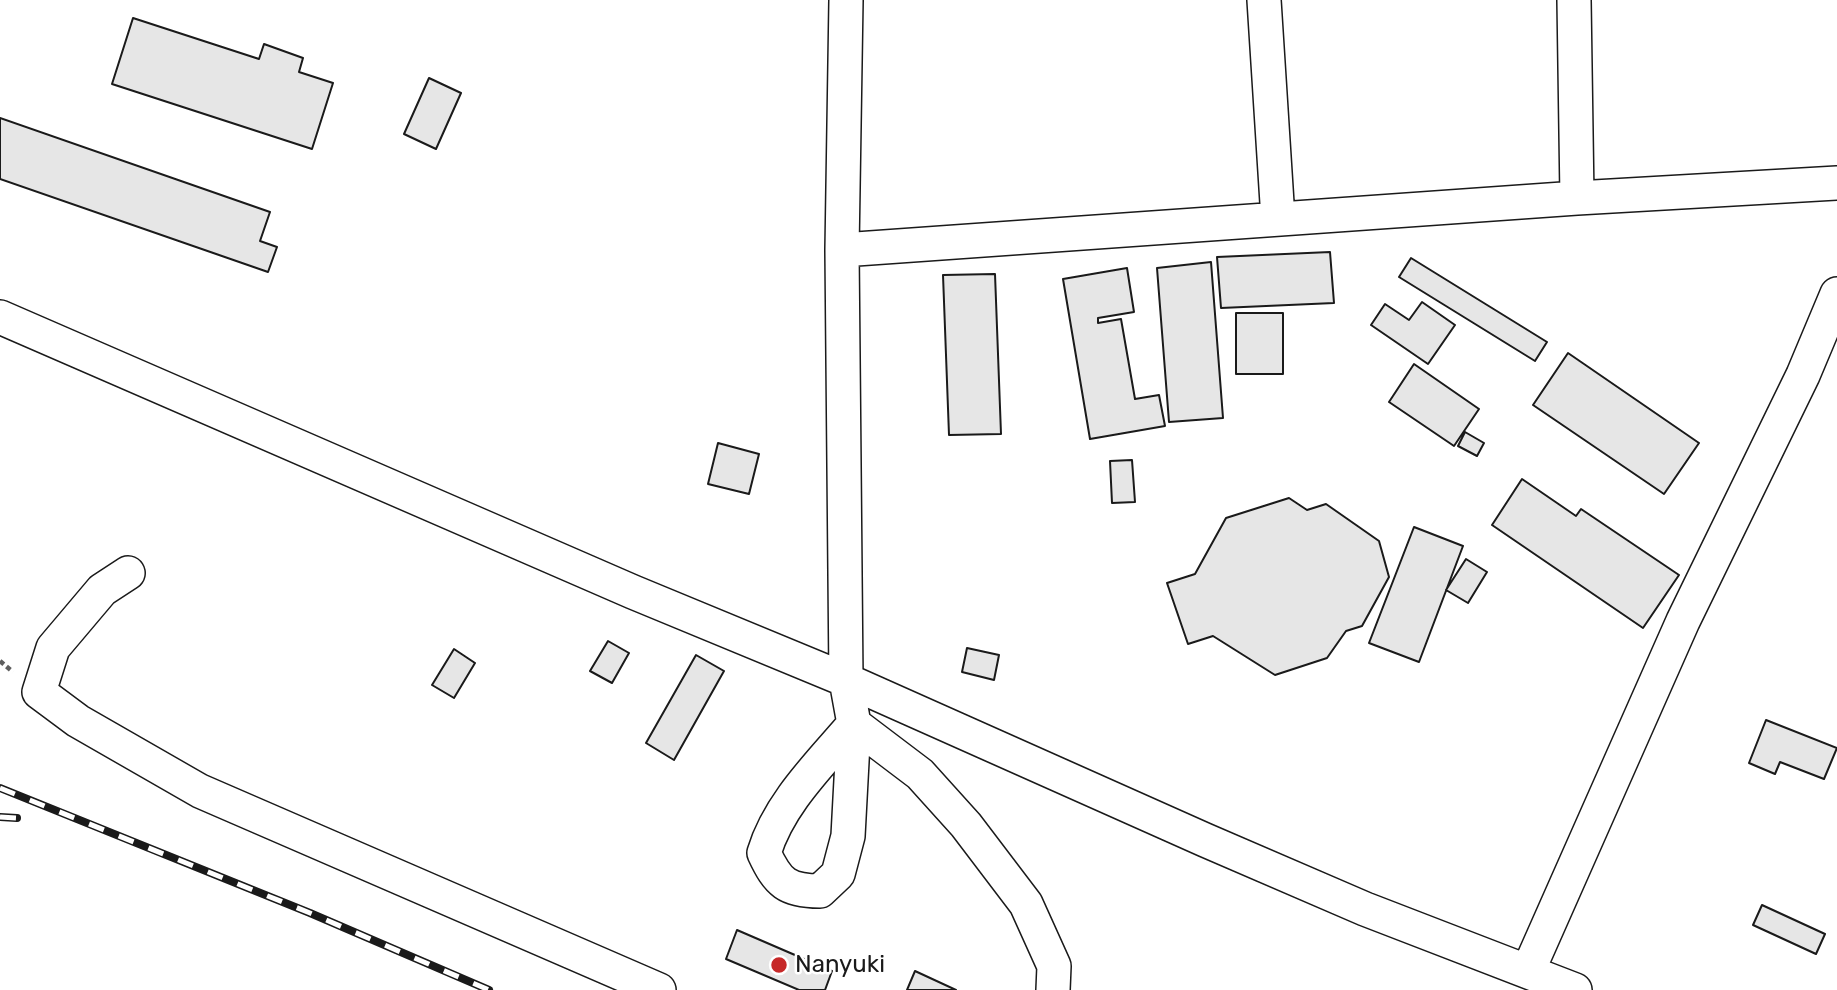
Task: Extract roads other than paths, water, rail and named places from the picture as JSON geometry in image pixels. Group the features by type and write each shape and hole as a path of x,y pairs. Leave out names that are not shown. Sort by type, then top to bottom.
{"street":[{"path":"846,0 842,250 846,680 853,724 920,774 966,825 1026,904 1054,966 1053,990"},
{"path":"1264,0 1278,219"},
{"path":"1574,0 1577,198"},
{"path":"842,250 1577,198 1837,183"},
{"path":"1528,971 1684,621 1802,375 1837,294"},
{"path":"0,317 633,592 846,680 1205,841 1365,909 1575,990"},
{"path":"128,573 102,590 53,648 39,692 78,721 200,791 659,990"}],"railway":[{"path":"0,788 310,913 489,990"},
{"path":"0,817 17,818"}],"place":[{"name":"Nanyuki","path":"779,965"}]}
